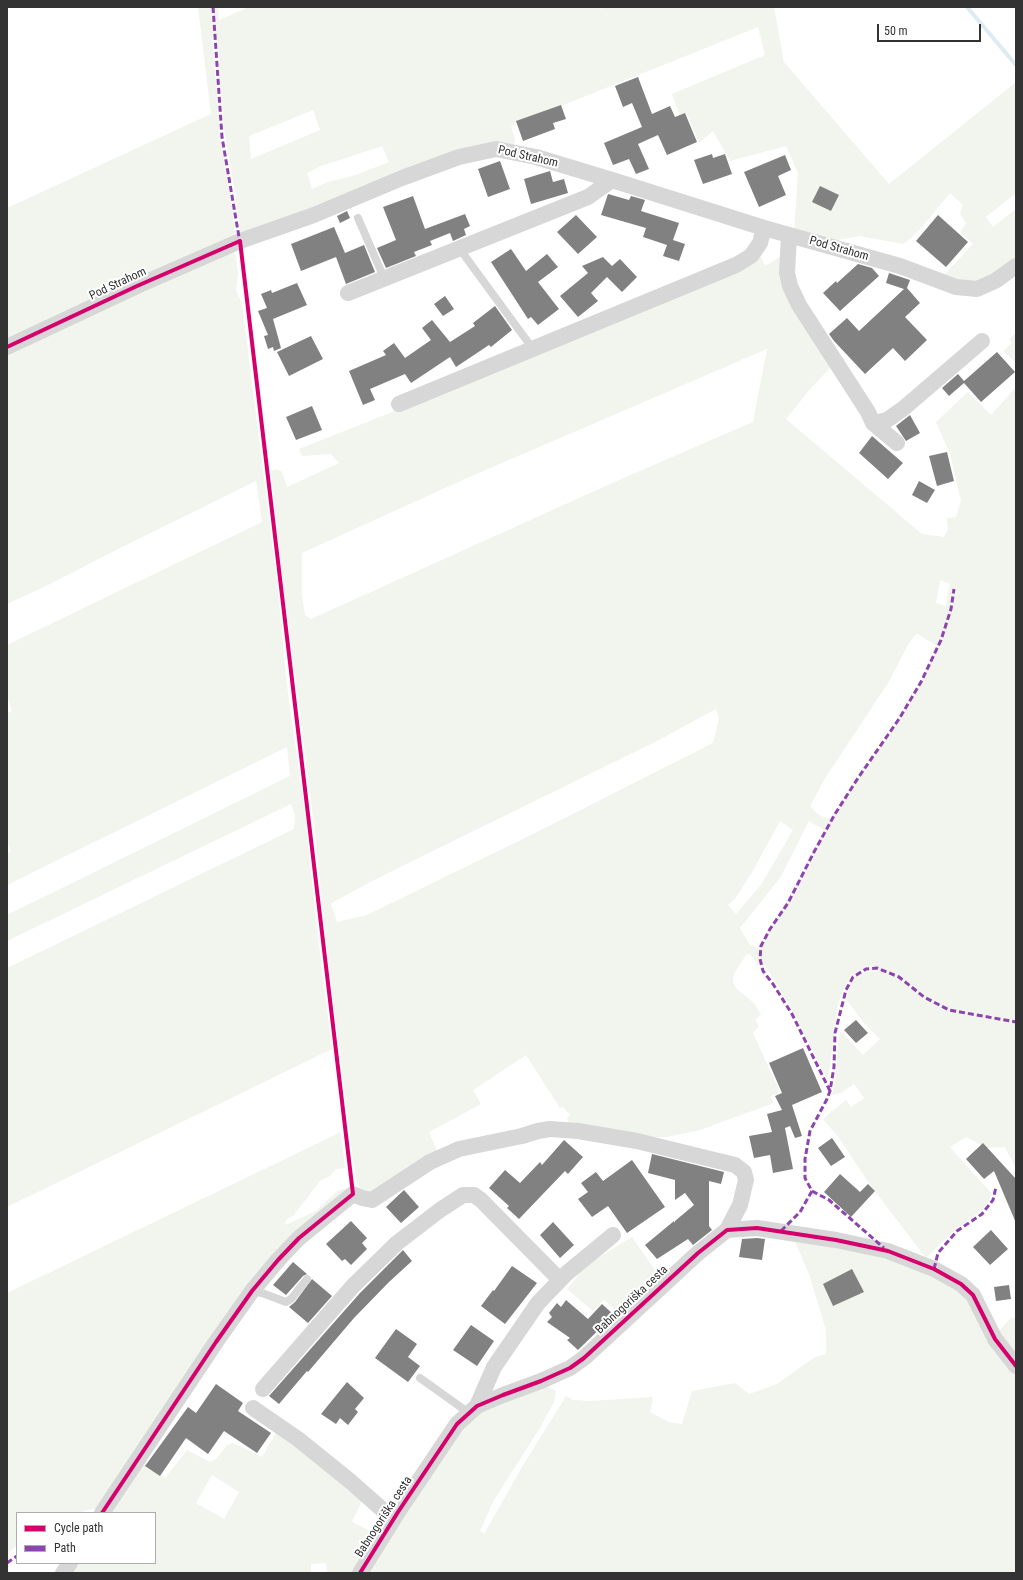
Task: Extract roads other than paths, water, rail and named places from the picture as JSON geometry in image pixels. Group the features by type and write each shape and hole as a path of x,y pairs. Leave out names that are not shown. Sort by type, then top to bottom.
{"street":[{"name":"Pod Strahom","path":"7,347 137,286 240,241 314,215 402,178 458,157 496,149 536,157 764,228 900,266 956,287 977,289 995,281 1016,266"},
{"path":"348,293 588,197 612,180"},
{"path":"399,404 736,265 751,256 760,243 764,228"},
{"path":"789,235 787,273 790,286 799,305 868,412 873,424 897,443"},
{"path":"873,424 887,420 904,408 982,341"},
{"path":"103,1512 216,1342 252,1291 299,1238 354,1194 362,1198 372,1200 430,1162 459,1149 550,1129 578,1131 637,1141 735,1165 744,1172 746,1180 740,1205 727,1230"},
{"path":"263,1388 353,1286 397,1243 440,1210 463,1195 474,1195 481,1200 560,1280"},
{"path":"727,1230 757,1228 836,1240 888,1251 934,1269 961,1284 973,1295 995,1339 1016,1366"},
{"name":"Babnogoriška cesta","path":"360,1573 393,1519 457,1424 473,1410 503,1395 541,1381 570,1368 584,1358 698,1252 727,1230"},
{"path":"473,1410 494,1367 510,1341 538,1303 560,1280 614,1235"},
{"path":"253,1408 298,1439 350,1480 393,1519"},
{"path":"63,1573 69,1564"}],"lane":[{"path":"358,218 384,278"},
{"path":"459,248 533,349"},
{"path":"252,1291 286,1302 291,1299 307,1279"},
{"path":"420,1378 473,1410"}],"waterway":[{"path":"967,7 1016,65"}]}
